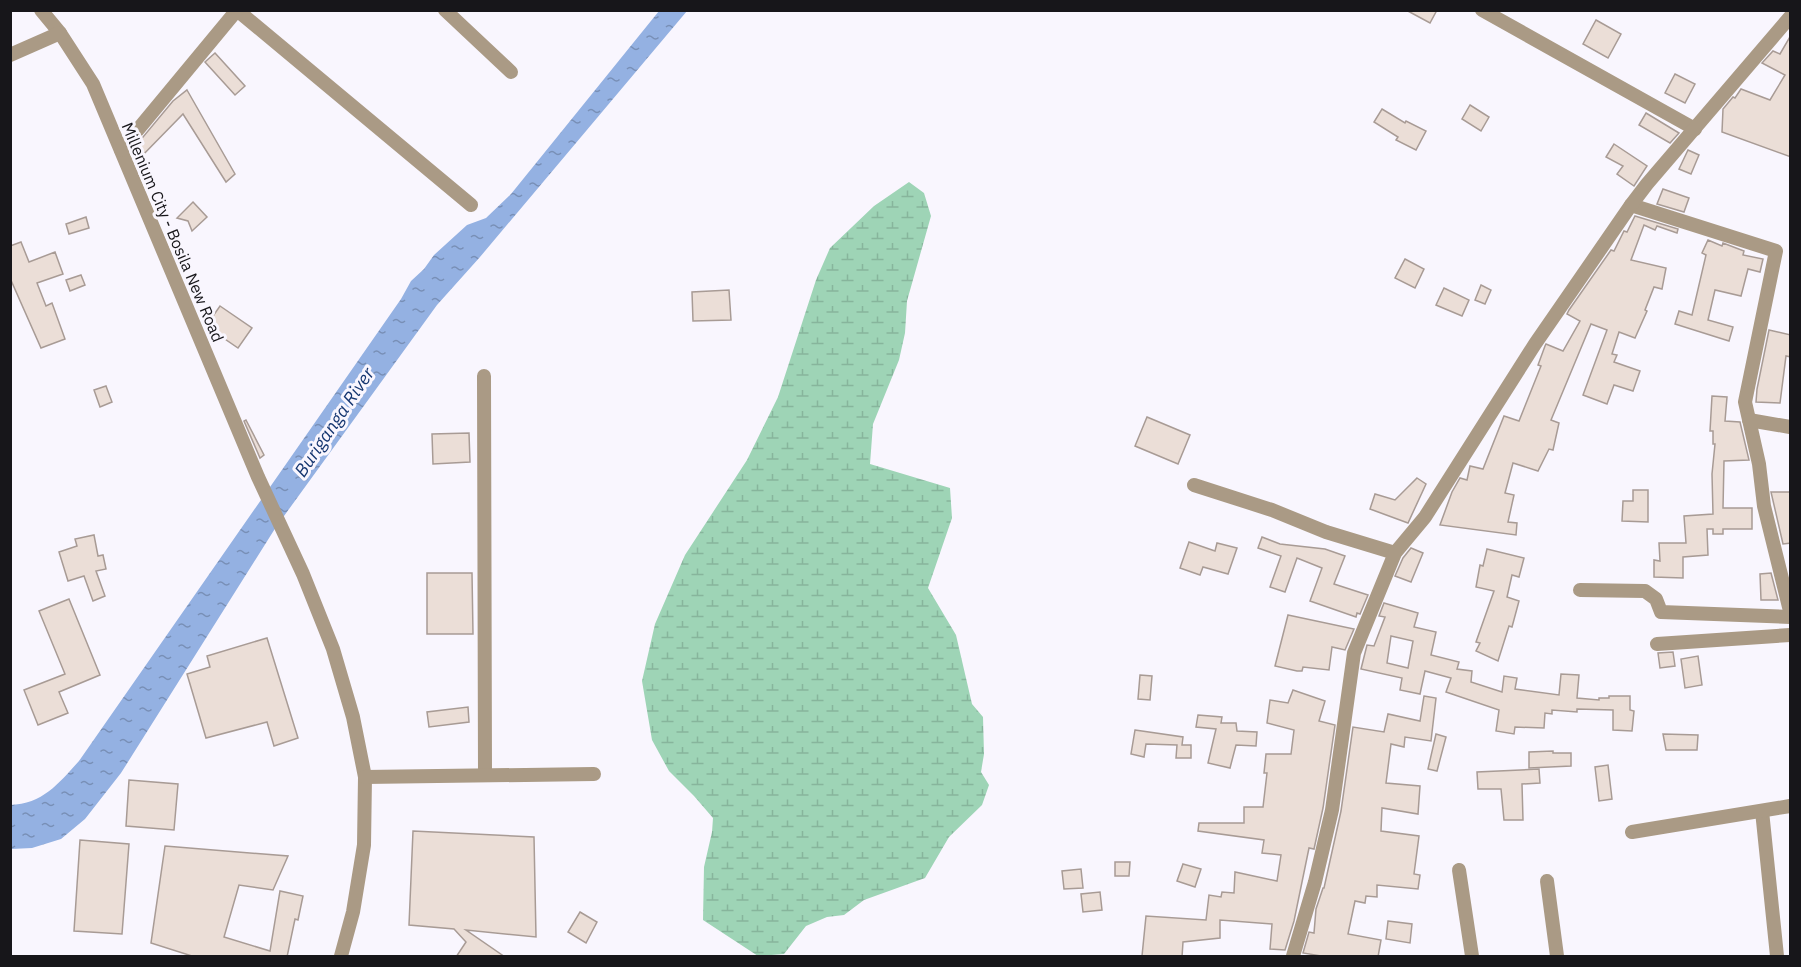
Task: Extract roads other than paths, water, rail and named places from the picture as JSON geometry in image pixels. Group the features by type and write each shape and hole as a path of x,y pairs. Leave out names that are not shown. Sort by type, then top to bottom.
{"street":[{"name":"Millenium City - Bosila New Road","path":"41,10 60,33 93,84 333,649 353,717 365,777 364,846 353,912 341,957"},
{"path":"445,10 511,72"},
{"path":"1482,10 1695,129"},
{"path":"121,150 237,11 471,205"},
{"path":"1293,957 1315,882 1332,810 1354,653 1395,552 1425,517 1535,344 1631,205 1791,16"},
{"path":"10,55 60,33"},
{"path":"1631,205 1791,256"},
{"path":"1776,251 1745,402 1759,464 1764,506 1791,611"},
{"path":"484,376 485,775"},
{"path":"1749,420 1791,427"},
{"path":"1194,484 1272,510 1326,532 1395,552"},
{"path":"1580,590 1645,591 1656,599 1660,612 1791,617"},
{"path":"1657,644 1791,635"},
{"path":"365,777 594,774"},
{"path":"1632,832 1791,806"},
{"path":"1762,811 1777,957"},
{"path":"1460,870 1472,957"},
{"path":"1547,881 1557,957"}],"water":[{"name":"Buriganga River","path":"659,11 687,11 437,305 276,527 121,773 85,819 61,839 32,848 11,849 10,805 32,801 49,791 79,761 401,299 411,281 434,255 467,225 486,218 511,194"}]}
